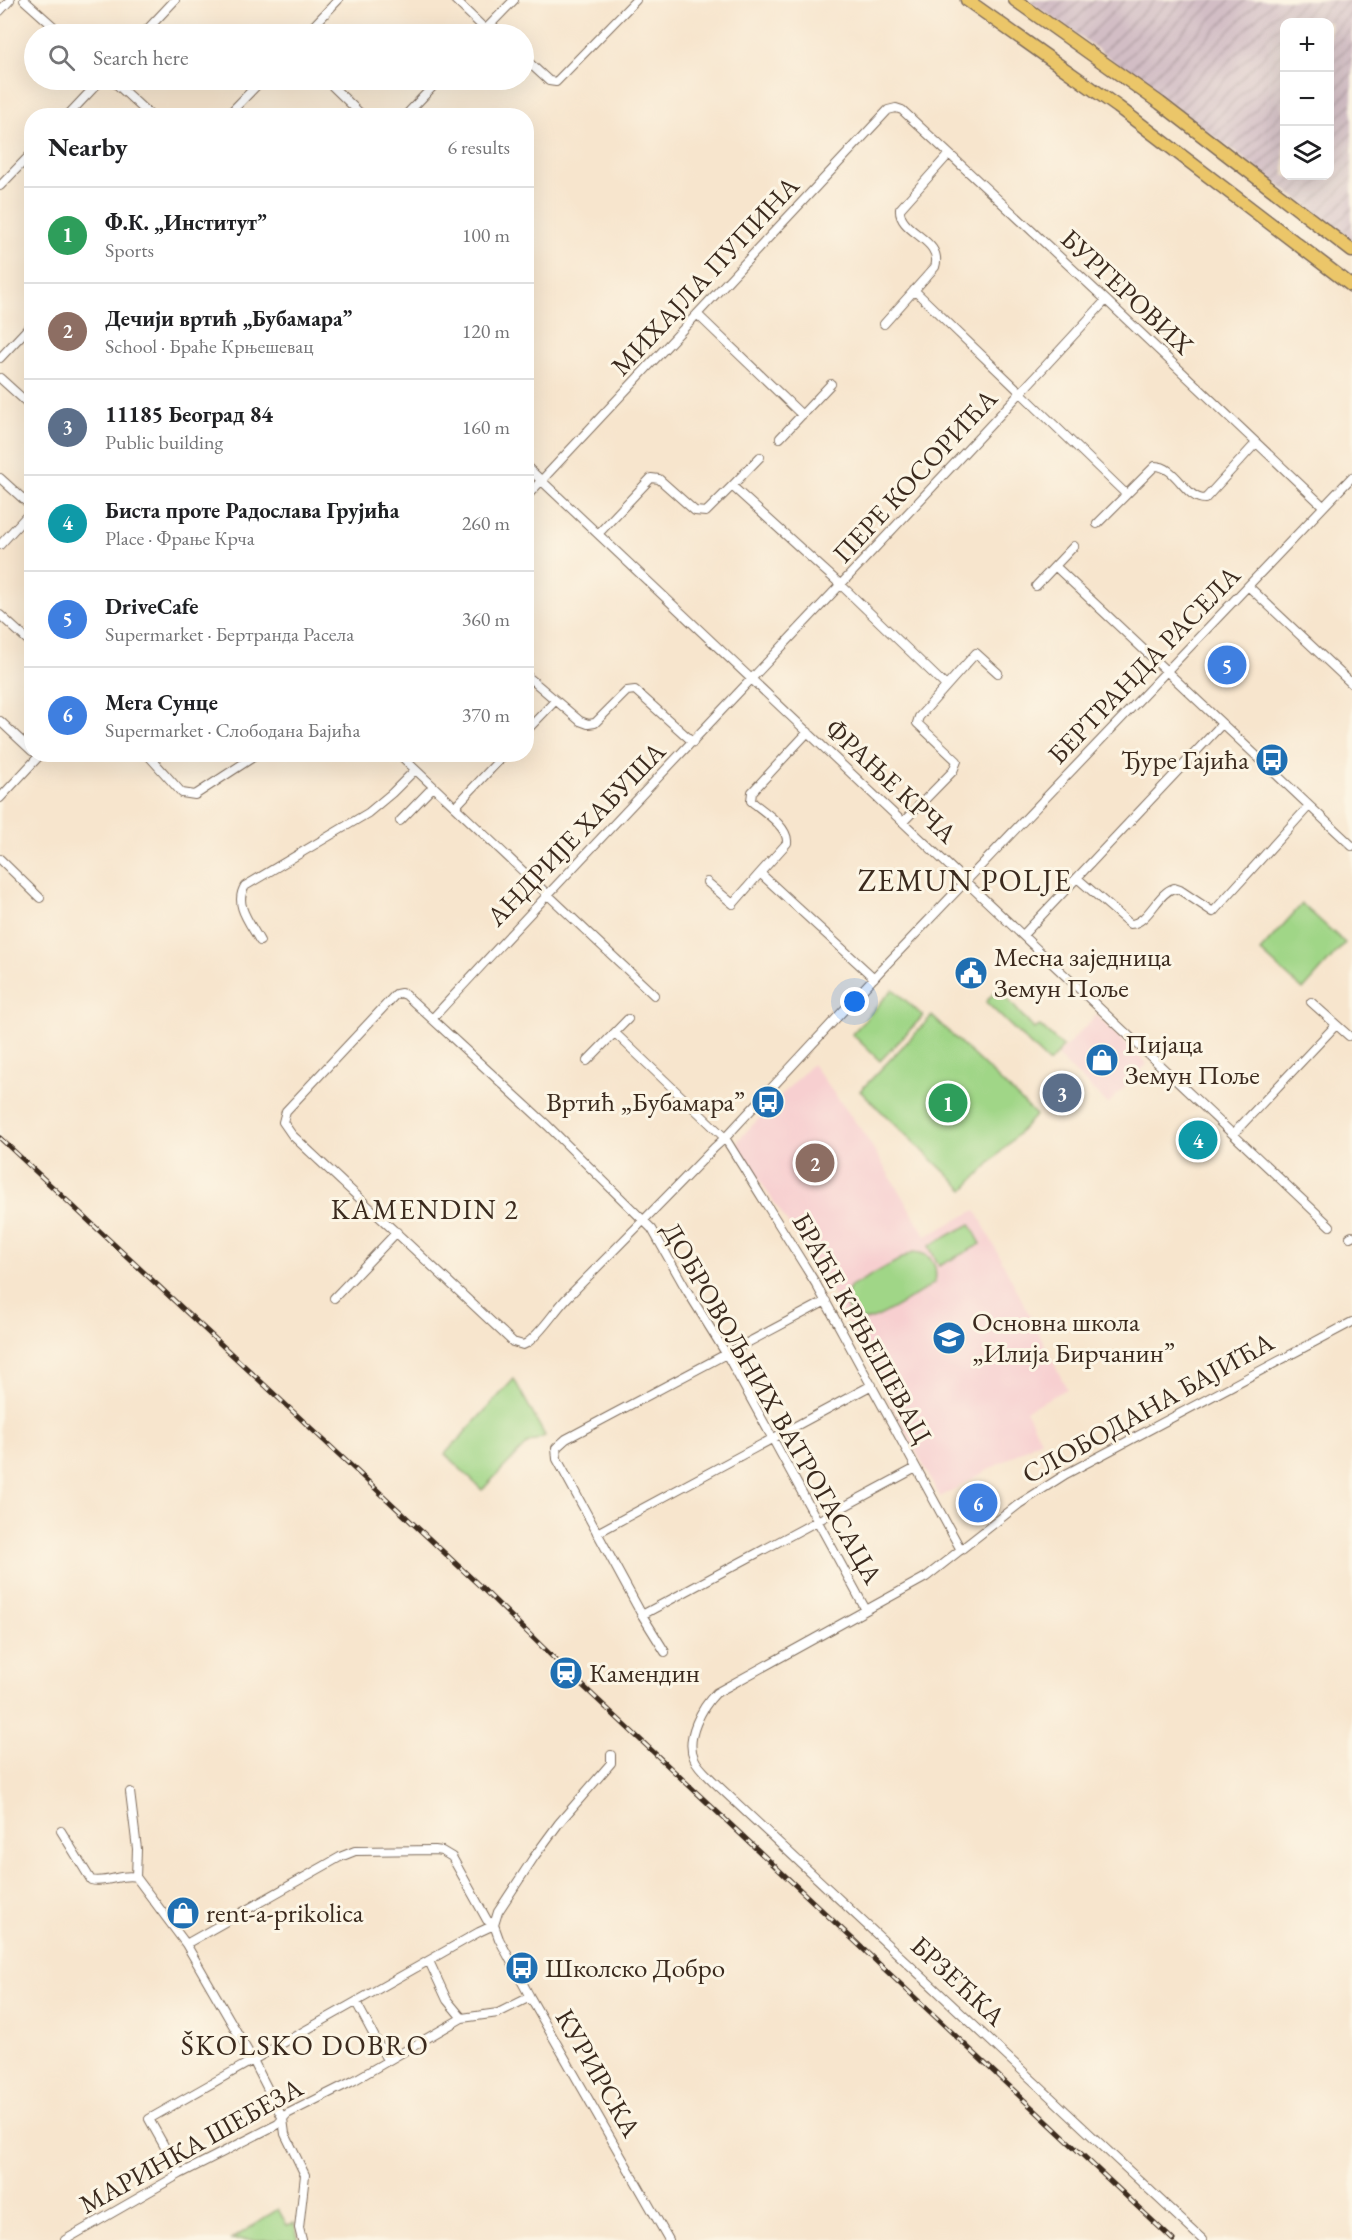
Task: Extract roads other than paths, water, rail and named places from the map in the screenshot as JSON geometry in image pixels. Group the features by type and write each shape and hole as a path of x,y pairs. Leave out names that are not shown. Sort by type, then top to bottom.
{"main road":[{"path":"967,0 1127,114 1352,286"},
{"path":"1015,0 1160,103 1352,251"}],"street":[{"path":"0,11 10,0"},
{"path":"24,0 51,24"},
{"path":"152,24 175,0"},
{"path":"315,24 338,0"},
{"path":"455,0 479,24"},
{"path":"491,24 514,0"},
{"path":"534,67 549,81 556,82 636,0"},
{"path":"75,108 92,90"},
{"path":"123,90 142,108"},
{"path":"235,108 252,90"},
{"path":"336,90 355,108"},
{"path":"413,108 430,90"},
{"name":"МИХАЈЛА ПУПИНА","path":"534,489 888,110 896,108 902,110"},
{"name":"БУРГЕРОВИХ","path":"902,110 1323,506"},
{"path":"884,324 934,267 936,255 933,249 901,219 900,209 949,154"},
{"path":"0,186 24,161"},
{"path":"914,290 1126,494"},
{"name":"ПЕРЕ КОСОРИЋА","path":"752,680 1021,394 1106,300"},
{"path":"697,314 802,415"},
{"path":"0,358 24,332"},
{"path":"0,378 24,400"},
{"path":"780,438 831,384"},
{"path":"1097,524 1152,468 1160,466 1165,467 1198,498 1205,499 1256,443"},
{"path":"598,534 651,478 659,479 695,512 703,513 760,457"},
{"name":"ФРАЊЕ КРЧА","path":"534,474 1329,1226"},
{"name":"БЕРТРАНДА РАСЕЛА","path":"397,1232 513,1342 523,1345 530,1341 567,1299 725,1138 874,978 1352,477"},
{"path":"0,478 24,500"},
{"path":"732,486 841,585 946,686"},
{"path":"0,545 24,517"},
{"path":"1036,586 1074,546"},
{"path":"1055,566 1168,670 1352,846"},
{"path":"1248,586 1352,684"},
{"path":"0,615 24,637"},
{"path":"903,822 956,768 957,761 917,723 919,717 976,653 998,673"},
{"name":"АНДРИЈЕ ХАБУША","path":"432,1019 546,895 752,680"},
{"path":"534,682 580,721 591,724 627,691 635,690 693,742"},
{"path":"534,723 555,701"},
{"path":"0,721 24,743"},
{"path":"1023,935 1222,724"},
{"path":"707,882 733,904 787,843 788,838 784,831 752,801 752,792 808,732"},
{"path":"0,798 29,762"},
{"path":"154,762 182,793 195,795 246,762"},
{"path":"407,762 654,995"},
{"path":"455,807 497,762"},
{"path":"260,941 239,903 240,894 250,882 368,813 415,770"},
{"path":"400,821 433,787"},
{"path":"1077,878 1130,924 1138,922 1170,889 1174,888 1213,912 1309,806"},
{"path":"0,859 40,898"},
{"path":"760,873 874,978"},
{"name":"ДОБРОВОЉНИХ ВАТРОГАСАЦА","path":"397,1232 292,1135 284,1122 286,1111 396,994 401,993 406,995 547,1125 644,1221 656,1236 774,1437 866,1610"},
{"path":"1311,1002 1349,1036"},
{"path":"587,1061 628,1019"},
{"path":"1233,1134 1336,1025"},
{"name":"БРАЋЕ КРЊЕШЕВАЦ","path":"615,1033 725,1138 826,1301 961,1550"},
{"path":"333,1298 397,1232"},
{"path":"665,1652 597,1533 557,1458 556,1448 566,1439 826,1301"},
{"name":"СЛОБОДАНА БАЈИЋА","path":"692,1749 700,1716 716,1693 926,1577 1018,1504 1066,1474 1352,1322"},
{"path":"597,1533 872,1385"},
{"path":"642,1615 916,1468"},
{"name":"БРЗЕЋКА","path":"692,1749 694,1759 712,1780 1203,2240"},
{"path":"180,2174 149,2119 494,1925 498,1912 534,1857 559,1823 611,1763 611,1755"},
{"path":"130,1792 137,1849 136,1877 186,1944 253,2060 283,2119 285,2134 305,2175 299,2228 302,2240"},
{"path":"61,1831 91,1880 104,1881 129,1876 136,1877"},
{"name":"КУРИРСКА","path":"186,1944 340,1857 355,1851 435,1850 447,1853 456,1863 488,1920 494,1925 530,1997 669,2240"},
{"path":"429,1960 447,2000 462,2018"},
{"name":"МАРИНКА ШЕБЕЗА","path":"65,2240 180,2174 278,2124 287,2114 353,2081 462,2018 498,2013 530,1997"},
{"path":"356,2002 387,2060"}],"railway":[{"path":"0,1138 481,1587 565,1669 1173,2240"}],"place":[{"name":"DriveCafe","path":"1227,665"},
{"name":"Ђуре Гајића","path":"1272,760"},
{"name":"Месна заједница Земун Поље","path":"971,973"},
{"name":"Пијаца Земун Поље","path":"1102,1060"},
{"name":"11185 Београд 84","path":"1062,1093"},
{"name":"Вртић „Бубамара”","path":"768,1102"},
{"name":"Ф.К. „Институт”","path":"948,1103"},
{"name":"Биста проте Радослава Грујића","path":"1198,1140"},
{"name":"Дечији вртић „Бубамара”","path":"815,1163"},
{"name":"Основна школа „Илија Бирчанин”","path":"949,1338"},
{"name":"Мега Сунце","path":"978,1503"},
{"name":"Камендин","path":"566,1673"},
{"name":"rent-a-prikolica","path":"183,1913"},
{"name":"Школско Добро","path":"522,1968"}],"district":[{"name":"ZEMUN POLJE","path":"965,881"},
{"name":"KAMENDIN 2","path":"425,1209"},
{"name":"ŠKOLSKO DOBRO","path":"305,2045"}]}
